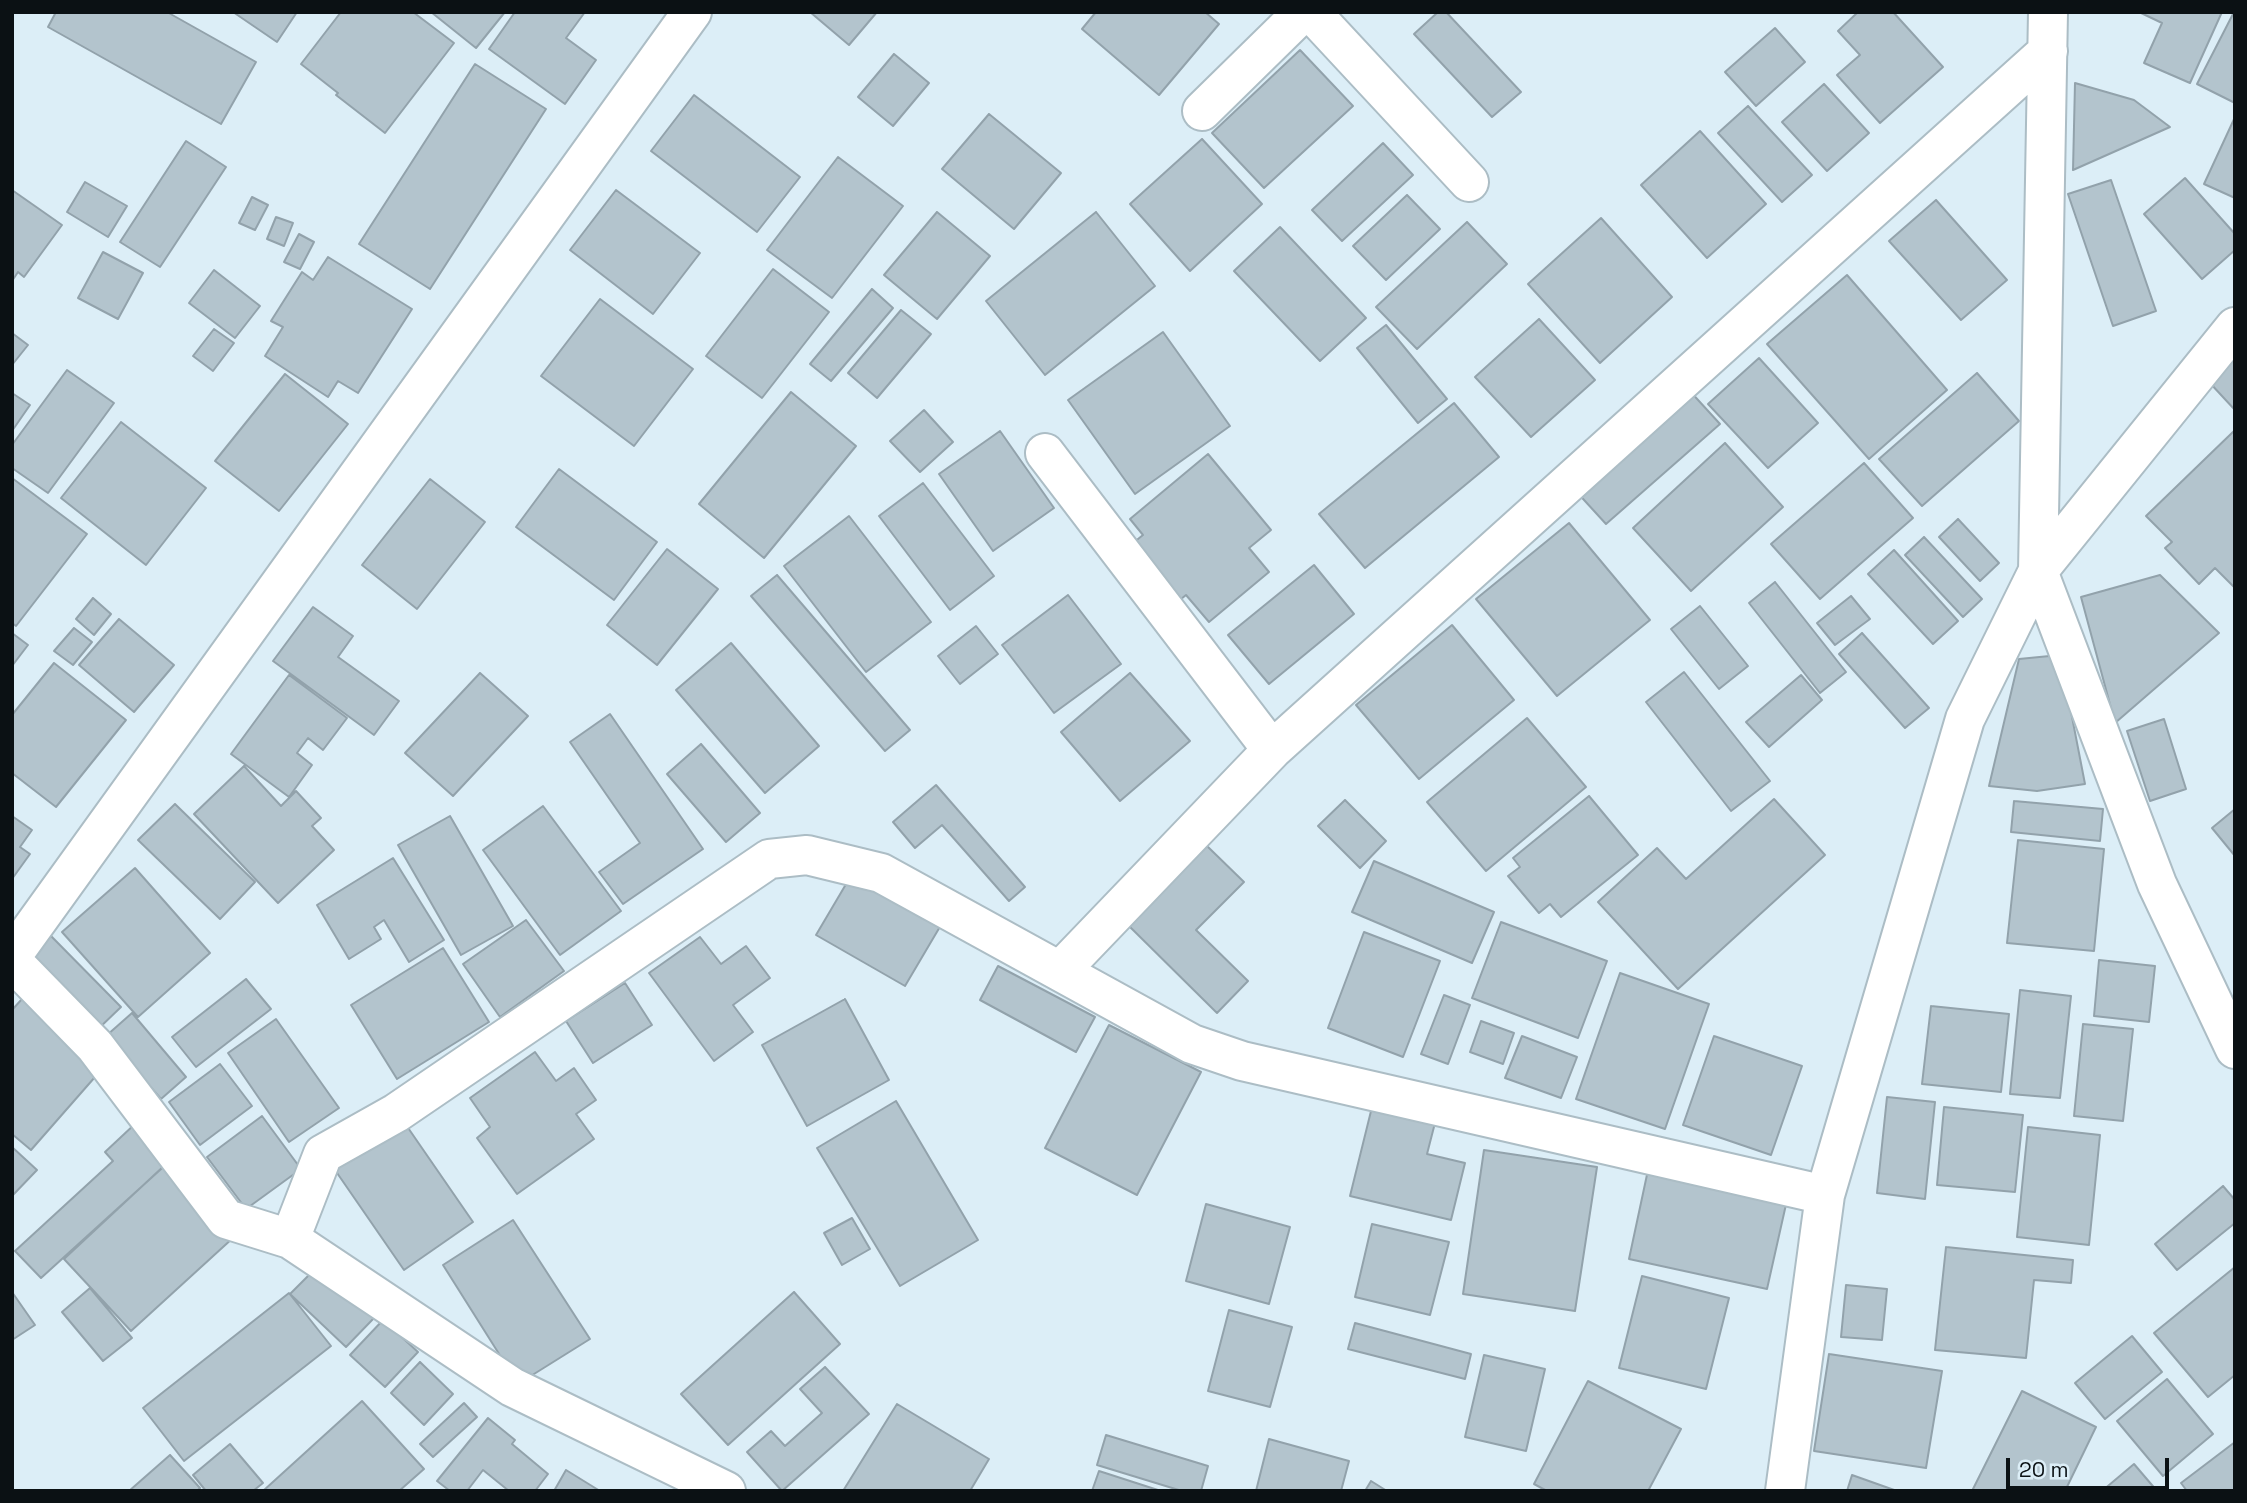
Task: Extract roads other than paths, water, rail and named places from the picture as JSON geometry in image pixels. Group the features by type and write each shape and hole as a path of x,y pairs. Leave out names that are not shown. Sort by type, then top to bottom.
{"street":[{"path":"692,12 12,958 95,1046 226,1219 290,1239 512,1387 726,1491"},
{"path":"1202,111 1303,12"},
{"path":"1311,12 1469,182"},
{"path":"2048,12 2038,571 2157,884 2235,1049"},
{"path":"1059,971 1272,750 2048,51"},
{"path":"1785,1491 1825,1195 1965,719 2038,571 2235,327"},
{"path":"1045,453 1272,750"},
{"path":"290,1239 323,1154 396,1112 769,859 807,855 881,873 1192,1044 1242,1061 1825,1195"}]}
